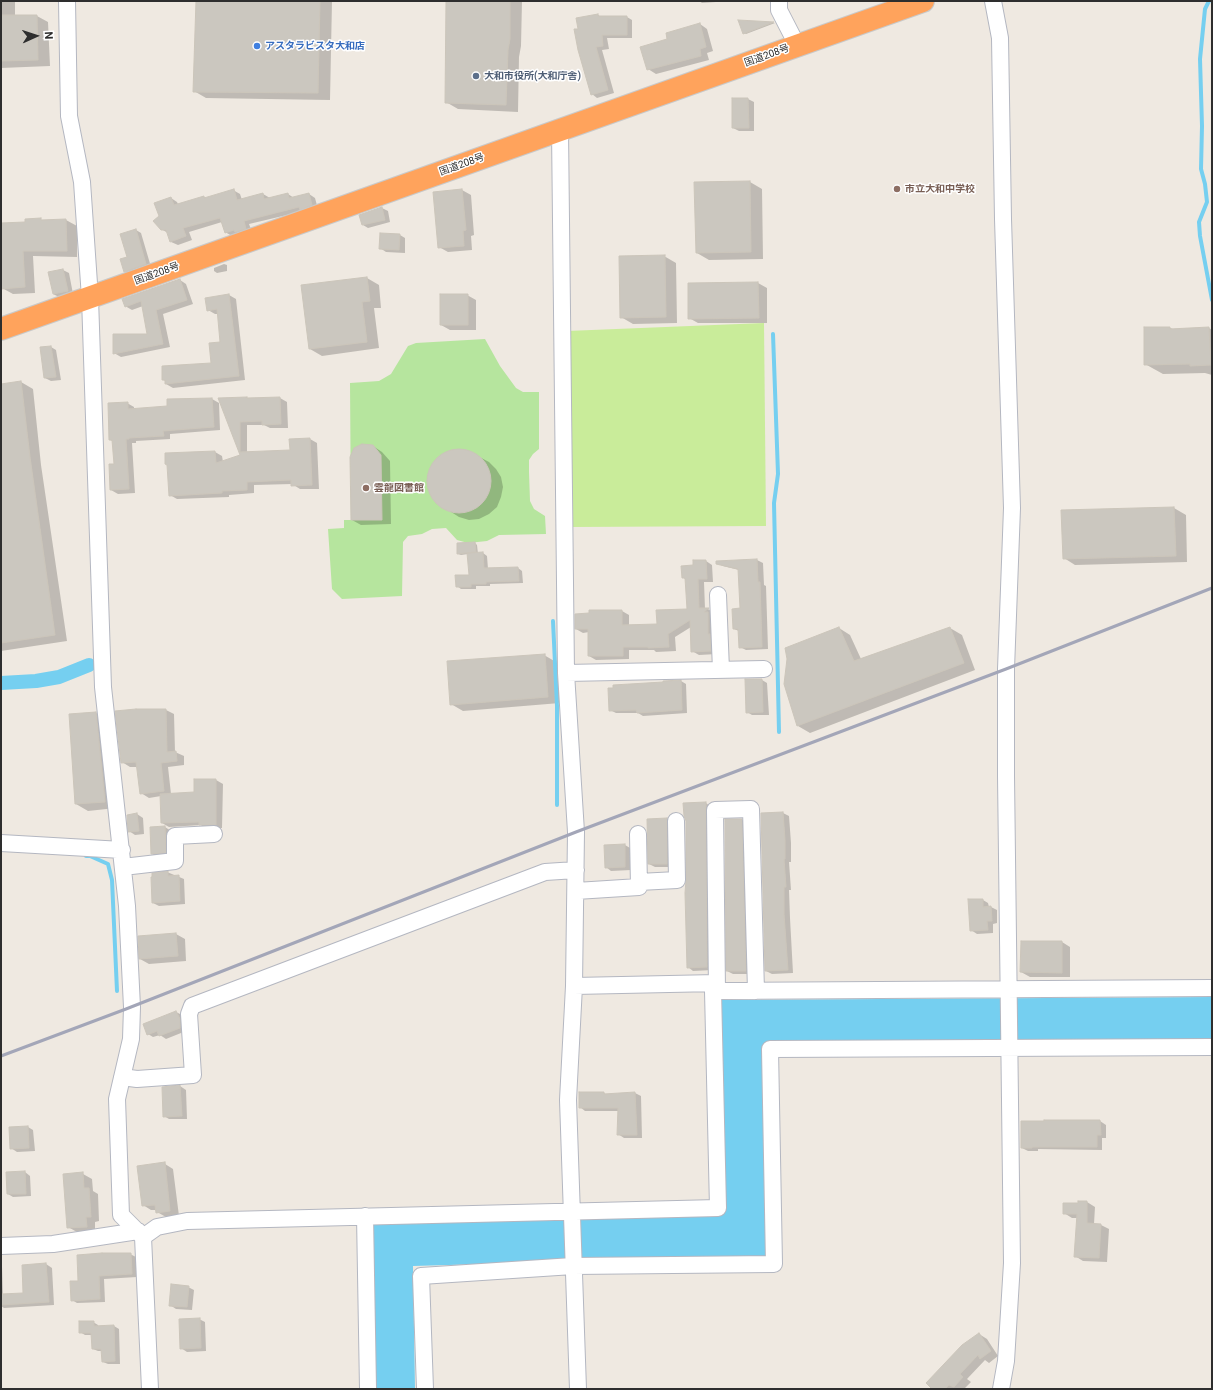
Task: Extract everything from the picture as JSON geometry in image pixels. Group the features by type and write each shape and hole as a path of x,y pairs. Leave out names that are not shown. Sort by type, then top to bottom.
{"highway":[{"name":"国道208号","path":"1,328 90,298 923,1"}],"street":[{"path":"67,1 69,116 82,182 90,298 103,686 122,850 127,906 132,1007 132,1038 117,1100 121,1215 140,1234 150,1389"},
{"path":"778,1 779,10 797,46"},
{"path":"994,1 1000,38 1011,480 1006,676 1006,776 1012,1263 1006,1361 1001,1389"},
{"path":"560,130 566,673 576,832 574,986 568,1100 578,1389"},
{"path":"718,594 721,670"},
{"path":"566,673 764,669"},
{"path":"1,1246 53,1244 140,1234 157,1227 187,1220 718,1208 713,991 717,987 715,810 751,809 756,991"},
{"path":"639,882 677,880 676,820"},
{"path":"123,867 174,861 175,836 214,834"},
{"path":"576,891 639,887 638,834"},
{"path":"1,843 122,850"},
{"path":"122,1077 138,1079 193,1075 189,1014 192,1006 545,872 576,870"},
{"path":"574,986 717,987 756,991 1212,988"},
{"path":"425,1389 421,1276 573,1266 774,1264 770,1049 1212,1047"},
{"path":"365,1216 368,1389"}],"green space":[{"path":"764,323 766,526 571,527 567,331"},
{"path":"485,339 500,366 516,388 523,392 539,392 539,449 529,460 530,501 534,509 545,516 546,534 499,535 487,541 468,543 457,540 446,528 432,529 422,534 408,536 403,542 402,596 342,599 332,589 328,529 344,528 344,520 351,520 350,383 379,381 391,374 408,346 416,343"}],"water":[{"path":"1212,997 1212,1040 763,1044 767,1256 413,1266 415,1389 375,1389 372,1222 721,1215 719,1000"}],"building":[{"name":"アスタラビスタ大和店","path":"196,1 320,1 318,93 193,92"},
{"name":"大和市役所(大和庁舎)","path":"446,1 510,1 510,39 508,50 506,105 445,103"},
{"path":"598,14 598,16 627,16 627,35 602,35 603,46 596,47 608,90 591,95 578,50 574,29 578,29 576,18"},
{"path":"1,15 37,15 38,60 1,61"},
{"path":"738,20 774,22 743,34"},
{"path":"700,23 706,47 700,49 701,56 647,70 640,47 667,39 666,33"},
{"path":"732,98 748,98 749,128 732,128"},
{"path":"750,181 751,252 696,253 694,182"},
{"path":"234,189 237,200 263,193 264,199 288,193 289,198 309,193 312,205 300,210 299,207 244,221 246,229 235,232 234,230 225,233 220,218 183,228 186,236 170,242 166,230 161,230 153,221 159,216 154,203 171,197 174,205"},
{"path":"462,189 466,230 463,231 464,246 438,248 433,192"},
{"path":"382,207 385,220 362,225 359,215"},
{"path":"41,218 41,220 66,219 67,251 23,251 25,287 1,289 1,223 25,222 25,219"},
{"path":"136,229 146,264 124,272 120,259 127,257 120,234"},
{"path":"380,233 400,234 399,250 379,249"},
{"path":"665,255 666,317 620,318 619,256"},
{"path":"63,269 68,291 53,294 48,272"},
{"path":"367,277 370,301 362,302 367,342 309,349 301,285"},
{"path":"180,279 187,300 156,310 163,344 113,354 113,334 147,334 141,301 125,307 122,299"},
{"path":"758,282 759,318 688,319 688,283"},
{"path":"229,294 239,376 165,384 165,380 162,380 162,366 211,363 209,343 220,342 217,309 207,311 205,298"},
{"path":"440,294 468,294 468,325 440,325"},
{"path":"1144,327 1170,327 1170,329 1209,327 1211,365 1144,365"},
{"path":"51,346 56,377 44,378 40,347"},
{"path":"21,381 55,635 1,643 1,384"},
{"path":"280,397 281,424 262,425 262,421 240,422 240,452 290,450 289,439 310,438 312,485 291,486 291,480 247,482 247,490 169,496 165,453 215,451 216,463 240,455 218,398"},
{"path":"212,398 214,427 163,431 164,436 126,439 129,489 110,490 109,464 114,464 112,440 109,440 108,403 128,402 128,409 167,406 167,399"},
{"name":"雲龍図書館","path":"362,444 373,445 381,455 382,520 351,520 350,457 354,448"},
{"path":"459,449 471,451 482,458 489,469 491,481 489,493 482,504 471,511 459,513 447,511 436,504 429,493 427,481 429,469 436,458 447,451"},
{"path":"1174,507 1176,556 1063,559 1061,510"},
{"path":"475,542 476,552 457,554 457,543"},
{"path":"483,552 484,568 518,567 519,581 486,582 486,584 471,584 471,587 456,587 455,575 469,575 467,553"},
{"path":"757,559 758,582 760,582 762,647 739,648 738,629 733,629 732,609 740,608 738,569 716,564 716,561"},
{"path":"693,560 706,560 707,579 698,579 699,608 709,608 704,612 708,612 708,634 710,634 711,651 691,652 690,620 668,634 669,647 623,647 623,656 588,656 588,629 575,629 575,614 589,613 589,610 622,610 622,625 657,624 656,610 687,609 685,578 682,578 681,566 693,565"},
{"path":"839,627 854,661 950,627 964,663 797,726 784,684 787,659 785,648"},
{"path":"545,654 548,697 450,705 447,661"},
{"path":"745,679 762,679 763,712 746,713"},
{"path":"681,680 682,710 637,713 636,710 609,711 608,688 613,688 613,685"},
{"path":"166,709 167,752 176,751 177,761 161,763 164,791 140,794 136,762 121,763 115,711"},
{"path":"96,712 105,802 75,804 69,714"},
{"path":"194,779 216,779 216,825 199,825 199,822 161,823 160,794 194,792"},
{"path":"706,802 707,967 687,968 685,893 686,821 683,803"},
{"path":"783,812 786,887 784,887 784,914 788,970 765,971 761,813"},
{"path":"137,813 139,831 128,832 127,815"},
{"path":"667,818 667,864 648,864 647,819"},
{"path":"725,819 742,819 746,971 726,971"},
{"path":"165,826 166,853 151,854 150,827"},
{"path":"625,844 625,867 605,868 604,845"},
{"path":"168,871 168,876 179,875 180,901 152,903 152,873"},
{"path":"968,899 983,899 983,907 991,906 992,921 987,921 988,930 970,931"},
{"path":"176,933 178,956 139,959 138,936"},
{"path":"1021,941 1062,941 1062,973 1020,972"},
{"path":"176,1011 180,1019 180,1028 159,1036 157,1031 147,1035 143,1024"},
{"path":"180,1085 182,1116 163,1117 162,1087"},
{"path":"579,1092 604,1092 604,1094 635,1092 637,1135 617,1135 618,1108 579,1108"},
{"path":"1100,1120 1101,1135 1097,1135 1097,1147 1021,1148 1021,1121"},
{"path":"28,1126 29,1148 10,1149 9,1127"},
{"path":"165,1162 170,1211 156,1213 155,1205 142,1206 137,1166"},
{"path":"25,1171 26,1194 7,1194 6,1172"},
{"path":"83,1172 84,1188 89,1188 91,1217 86,1217 87,1227 67,1228 63,1174"},
{"path":"1078,1201 1087,1201 1087,1223 1101,1224 1099,1258 1074,1257 1077,1214 1063,1214 1063,1203 1078,1203"},
{"path":"131,1253 132,1274 99,1276 100,1299 71,1301 70,1281 78,1281 77,1255"},
{"path":"46,1263 49,1302 1,1305 1,1294 23,1293 22,1265"},
{"path":"171,1284 189,1286 187,1307 169,1306"},
{"path":"200,1318 201,1348 180,1349 179,1319"},
{"path":"79,1321 94,1321 94,1326 114,1325 115,1361 102,1362 101,1349 92,1349 91,1333 79,1333"},
{"path":"979,1333 991,1351 980,1359 978,1355 960,1374 963,1377 954,1387 949,1385 945,1389 932,1389 926,1383 962,1345"}],"waterway":[{"path":"1209,1 1205,9 1200,59 1202,126 1201,169 1205,184 1207,202 1199,222 1200,236 1212,300"},
{"path":"773,334 778,474 774,503 779,732"},
{"path":"553,621 557,706 557,805"},
{"path":"1,683 36,681 59,677 89,665"},
{"path":"86,856 90,856 108,864 112,880 117,991"}],"railway":[{"path":"1,1056 126,1009 576,832 1006,669 1212,588"}],"place":[{"name":"アスタラビスタ大和店","path":"257,46"},
{"name":"大和市役所(大和庁舎)","path":"476,76"},
{"name":"市立大和中学校","path":"897,189"},
{"name":"雲龍図書館","path":"366,488"}]}
